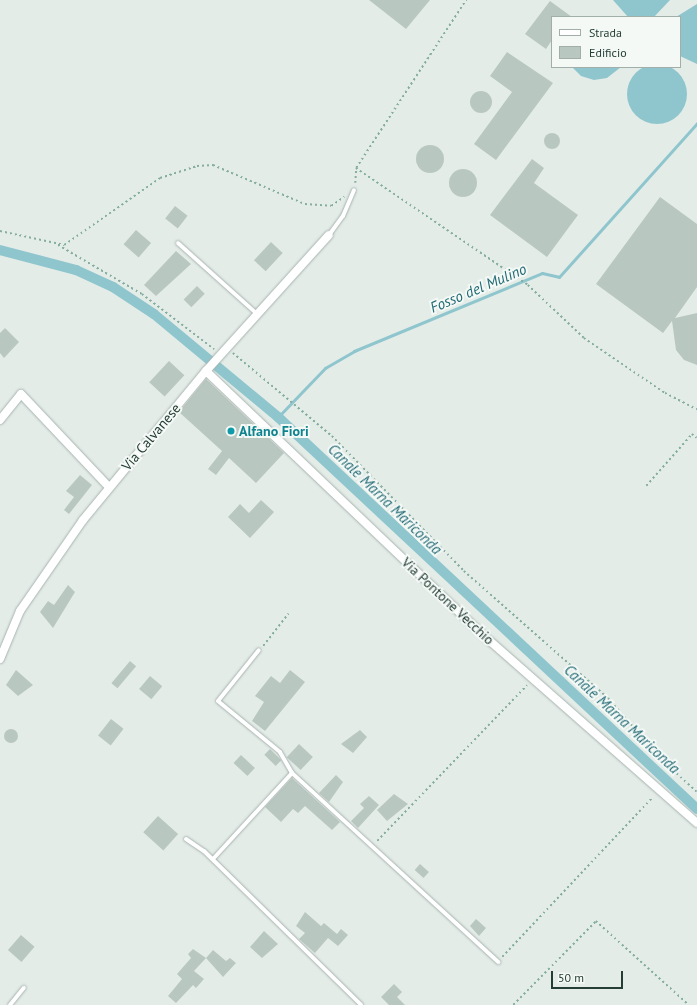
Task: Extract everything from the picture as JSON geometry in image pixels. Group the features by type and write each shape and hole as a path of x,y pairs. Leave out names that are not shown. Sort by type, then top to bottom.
{"street":[{"name":"Via Calvanese","path":"0,659 20,611 109,487 207,370 229,349 330,235"},
{"name":"Via Pontone Vecchio","path":"207,370 491,642 534,678 697,823"},
{"path":"0,420 21,394 109,487"}],"lane":[{"path":"330,235 343,216 354,190"},
{"path":"178,243 259,316"},
{"path":"259,650 218,701 280,752 292,772 373,845 498,962"},
{"path":"212,859 292,772"},
{"path":"186,840 212,859 361,1005"},
{"path":"10,1005 24,988"}],"path":[{"path":"0,231 57,244 71,243 160,178 197,166 214,165 305,204 331,206 354,190 356,168 466,0"},
{"path":"356,168 528,285 584,338 665,393 697,409"},
{"path":"57,244 142,294 221,357"},
{"path":"229,349 292,406 332,436 464,571 608,698 662,760 697,792"},
{"path":"646,486 692,434 697,438"},
{"path":"259,650 288,614"},
{"path":"373,845 534,678"},
{"path":"498,962 660,790"},
{"path":"513,1005 596,921 689,1005"}],"water":[{"path":"613,0 670,0 655,16 627,16"},
{"path":"697,4 697,64 681,56 681,16 678,16"},
{"path":"573,68 620,68 607,78 594,80 581,76"},
{"path":"643,68 674,69 682,77 686,88 686,100 682,111 674,119 657,124 640,119 632,111 627,94 632,77"}],"building":[{"path":"369,0 430,0 406,29"},
{"path":"550,1 571,16 551,16 551,42 546,49 525,34"},
{"path":"507,52 553,83 496,160 474,144 512,92 490,76"},
{"path":"481,91 489,94 492,102 489,110 481,113 473,110 470,102 473,94"},
{"path":"552,133 558,135 560,141 558,147 552,149 546,147 544,141 546,135"},
{"path":"430,145 440,149 444,159 440,169 430,173 420,169 416,159 420,149"},
{"path":"532,159 544,168 534,183 578,215 547,257 490,215"},
{"path":"463,169 473,173 477,183 473,193 463,197 453,193 449,183 453,173"},
{"path":"660,197 697,224 697,287 675,318 697,313 697,365 684,360 676,350 672,321 663,333 596,284"},
{"path":"175,206 188,216 178,228 165,219"},
{"path":"136,230 151,243 139,257 124,244"},
{"path":"271,242 283,253 266,271 254,260"},
{"path":"176,251 191,264 156,296 144,285"},
{"path":"197,286 205,294 191,307 184,299"},
{"path":"5,328 19,342 4,358 0,353 0,333"},
{"path":"169,361 184,375 165,397 149,382"},
{"name":"Alfano Fiori","path":"206,379 284,453 256,483 229,458 216,475 208,469 222,451 179,412"},
{"path":"80,475 92,485 69,514 64,510 74,497 66,491"},
{"path":"261,500 274,512 250,538 228,517 240,504 249,513"},
{"path":"68,585 75,592 53,628 40,612 48,601 54,605"},
{"path":"130,661 136,666 117,688 111,683"},
{"path":"16,670 33,685 18,696 6,685"},
{"path":"290,670 305,682 265,731 252,721 264,702 255,696 271,676 280,683"},
{"path":"150,676 162,686 151,699 139,689"},
{"path":"111,719 124,729 111,745 98,736"},
{"path":"11,729 16,731 18,736 16,741 11,743 6,741 4,736 6,731"},
{"path":"360,730 367,737 353,753 341,744"},
{"path":"299,744 313,757 301,770 287,757"},
{"path":"270,749 281,760 276,766 264,755"},
{"path":"241,755 255,768 247,776 233,763"},
{"path":"336,775 343,782 329,802 319,793"},
{"path":"292,778 340,822 332,830 305,806 298,813 293,809 281,822 265,807"},
{"path":"394,794 408,804 387,821 377,810"},
{"path":"369,796 379,805 358,828 351,821 364,808 360,804"},
{"path":"158,816 178,834 163,850 143,832"},
{"path":"420,864 429,872 424,878 415,870"},
{"path":"305,912 321,926 324,923 337,934 341,929 348,935 338,946 328,938 315,953 299,939 305,933 296,926"},
{"path":"476,919 486,928 479,936 470,926"},
{"path":"264,931 278,944 262,958 250,947"},
{"path":"21,935 35,947 21,962 8,950"},
{"path":"193,949 206,958 194,971 204,979 196,988 193,985 176,1003 168,996 182,979 177,974 191,958 188,954"},
{"path":"213,950 226,961 230,958 236,963 223,977 206,958"},
{"path":"394,984 402,992 397,997 405,1005 389,1005 381,997"}],"waterway":[{"name":"Fosso del Mulino","path":"278,417 325,368 354,351 542,273 559,277 697,123"},
{"name":"Canale Marna Mariconda","path":"0,250 76,270 113,287 154,314 278,417 697,809"}],"place":[{"name":"Alfano Fiori","path":"231,431"}]}
